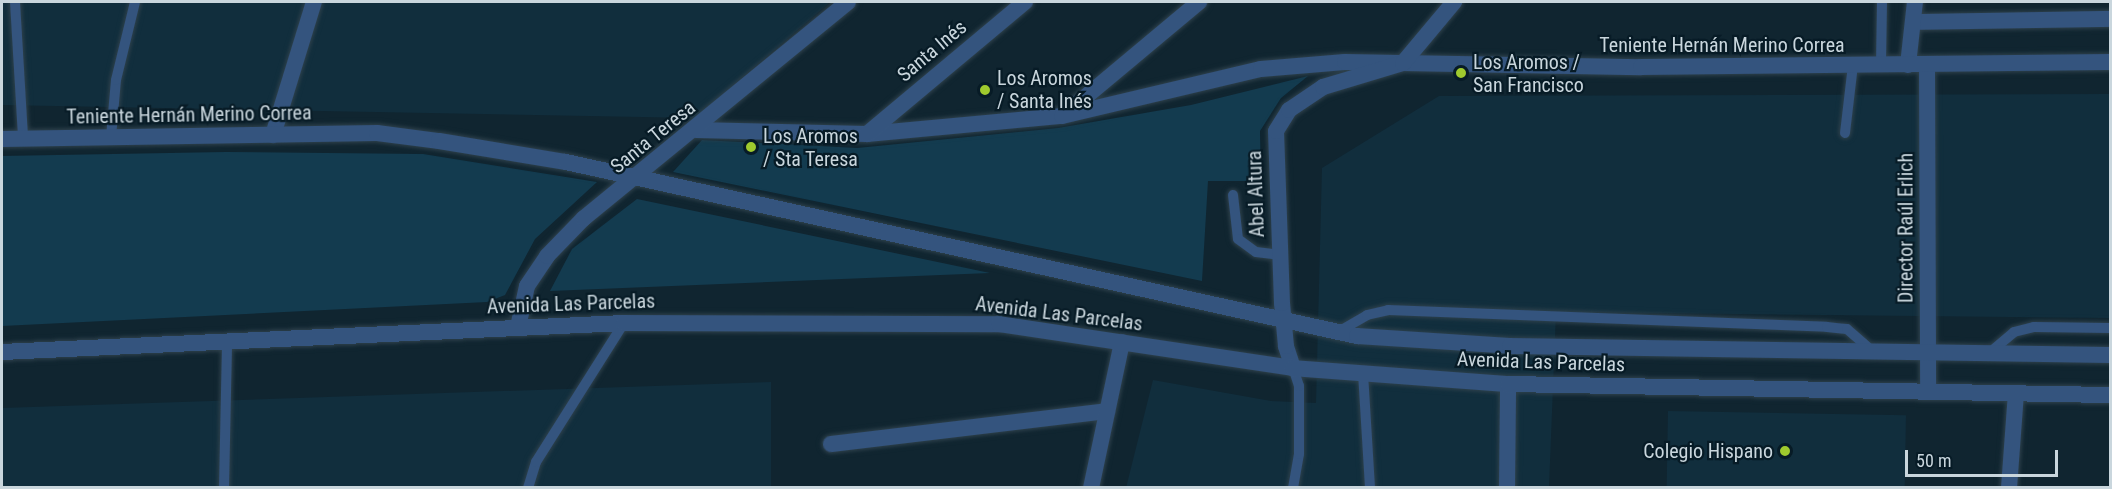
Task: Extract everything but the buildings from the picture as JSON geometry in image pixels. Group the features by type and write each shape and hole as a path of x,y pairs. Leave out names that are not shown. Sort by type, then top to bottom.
{"street":[{"path":"273,135 314,2"},
{"name":"Santa Teresa","path":"518,327 527,286 547,256 584,218 696,130 848,2"},
{"name":"Santa Inés","path":"867,134 1025,2"},
{"path":"1062,116 1199,2"},
{"path":"1403,63 1454,2"},
{"path":"1908,64 1915,2"},
{"path":"1913,22 2110,19"},
{"name":"Teniente Hernán Merino Correa","path":"696,130 867,134 1062,116 1261,69 1345,62 1853,65 2110,62"},
{"name":"Abel Altura","path":"1293,368 1284,322 1279,255 1276,131 1289,110 1323,87 1403,63"},
{"name":"Director Raúl Erlich","path":"1927,64 1928,392"},
{"name":"Teniente Hernán Merino Correa","path":"2,139 377,133"},
{"name":"Avenida Las Parcelas","path":"377,133 501,151 1338,332 1510,346 2110,355"},
{"name":"Avenida Las Parcelas","path":"2,352 624,323 999,324 1293,368 1508,384 2110,395"},
{"path":"1091,488 1122,342"},
{"path":"1507,488 1508,384"},
{"path":"2009,488 2016,393"},
{"path":"831,444 1107,411"}],"lane":[{"path":"15,2 23,138"},
{"path":"111,137 116,80 135,2"},
{"path":"1881,64 1882,2"},
{"path":"1845,134 1853,65"},
{"path":"1233,195 1238,239 1256,252 1279,255"},
{"path":"1338,332 1367,315 1388,310 1827,327 1847,329 1873,352"},
{"path":"528,488 536,462 624,323"},
{"path":"1988,354 2014,332 2034,327 2110,328"},
{"path":"224,488 227,340"},
{"path":"1293,368 1299,386 1299,454 1293,488"},
{"path":"1363,373 1370,488"}],"shaded area":[{"path":"2,2 830,2 695,118 2,105"},
{"path":"1308,76 1281,98 1260,131 1261,181 1208,181 1202,281 673,172 702,140 857,148 1058,128 1191,105"},
{"path":"2110,94 2110,318 1556,312 1549,487 1126,488 1153,380 1271,401 1316,403 1322,168 1439,96"},
{"path":"226,152 423,154 597,182 535,239 505,295 487,302 2,326 2,156"},
{"path":"637,199 990,273 550,291 572,249"},
{"path":"771,382 771,487 2,487 2,408"},
{"name":"Colegio Hispano","path":"1668,411 1906,415 1905,488 1667,487"}],"place":[{"name":"Los Aromos / San Francisco","path":"1461,73"},
{"name":"Los Aromos / Santa Inés","path":"985,90"},
{"name":"Los Aromos / Sta Teresa","path":"751,147"},
{"name":"Colegio Hispano","path":"1785,451"}]}
